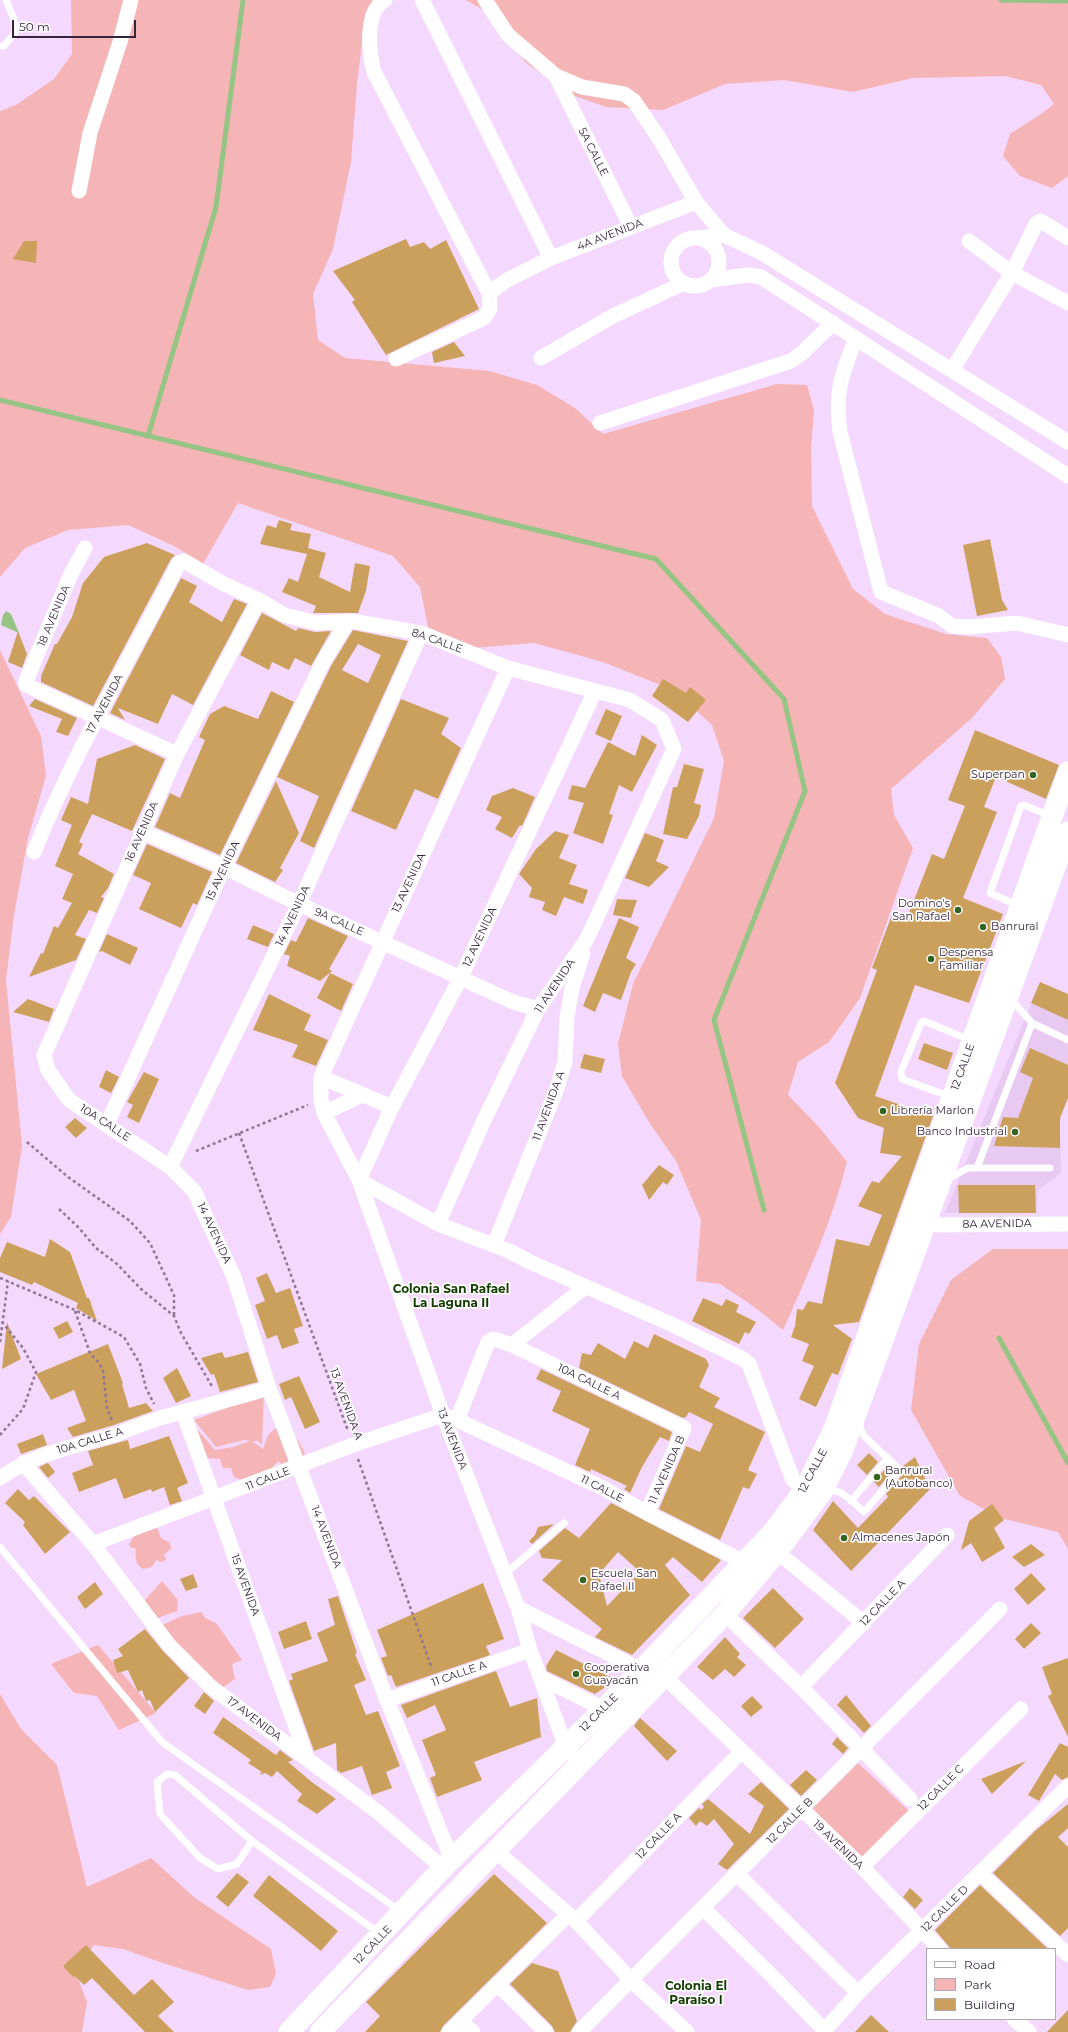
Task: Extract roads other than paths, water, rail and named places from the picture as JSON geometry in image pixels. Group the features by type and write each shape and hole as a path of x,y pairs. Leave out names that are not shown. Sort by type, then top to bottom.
{"main road":[{"name":"12 CALLE","path":"289,2032 448,1864 604,1709 814,1491 834,1429 1068,772"},
{"name":"12 CALLE","path":"320,2032 725,1614 777,1552 814,1491 843,1450 1068,832"}],"street":[{"path":"79,191 90,133 120,42 131,0"},
{"path":"385,0 378,4 372,18 372,62 374,72 489,293 490,309 484,318 396,359"},
{"path":"422,0 551,258"},
{"name":"5A CALLE","path":"485,0 508,35 556,76 582,87 624,94 634,101 659,138 696,202"},
{"name":"5A CALLE","path":"556,76 631,227"},
{"path":"696,202 724,235 762,253 1068,442"},
{"name":"4A AVENIDA","path":"489,293 507,280 551,258 696,202"},
{"path":"952,370 1012,273 1036,224 1041,221 1068,238"},
{"path":"684,283 674,272 671,259 674,252 683,242 697,238 724,235"},
{"path":"697,238 708,242 716,251 718,257 718,269 710,280"},
{"path":"969,241 1012,273 1068,303"},
{"path":"541,358 611,317 684,283 697,285 710,280 748,274 761,277 1068,476"},
{"path":"600,423 791,361 802,353 833,323"},
{"path":"856,338 840,382 837,408 840,432 880,592 939,616 952,626 969,627 1017,624 1068,634"},
{"name":"18 AVENIDA","path":"85,548 26,681 26,685 97,718"},
{"name":"8A CALLE","path":"184,561 222,583 259,600 284,615 300,620 317,623 348,621 421,633 508,668 630,700 662,720 674,749"},
{"name":"17 AVENIDA","path":"34,852 50,812 97,718 179,563 184,561"},
{"name":"16 AVENIDA","path":"48,1070 44,1055 141,831 177,754 259,600"},
{"name":"15 AVENIDA","path":"107,1124 224,867 323,662 348,621"},
{"name":"14 AVENIDA","path":"421,633 299,904 170,1167 194,1191 234,1277 269,1388 448,1864"},
{"name":"13 AVENIDA","path":"508,668 320,1077 323,1106 359,1180 450,1418 518,1608 530,1650 566,1747 581,1763"},
{"name":"12 AVENIDA","path":"359,1180 392,1107 461,977 595,691"},
{"path":"97,718 177,754"},
{"name":"11 AVENIDA","path":"438,1224 485,1118 538,1009 587,939 674,749"},
{"name":"9A CALLE","path":"141,831 224,867 299,904 513,1002 538,1009"},
{"name":"11 AVENIDA A","path":"494,1245 558,1084 565,1062 567,1017 572,988 587,939"},
{"name":"10A CALLE","path":"48,1070 69,1100 170,1167"},
{"path":"320,1077 392,1107"},
{"path":"323,1106 362,1095"},
{"path":"359,1180 438,1224 494,1245 666,1322 743,1359 749,1364 793,1480 814,1491"},
{"name":"8A AVENIDA","path":"925,1225 1068,1224"},
{"path":"512,1345 585,1287"},
{"name":"10A CALLE A","path":"450,1418 488,1342 494,1339 512,1345 682,1427"},
{"name":"10A CALLE A","path":"0,1478 24,1463 69,1446 116,1434 160,1418 220,1403 269,1388"},
{"name":"15 AVENIDA","path":"183,1412 307,1758"},
{"name":"11 CALLE","path":"93,1544 215,1499 353,1445 450,1418 603,1488 647,1513 744,1562"},
{"name":"11 AVENIDA B","path":"647,1513 684,1432 682,1427"},
{"name":"17 AVENIDA","path":"24,1463 93,1544 169,1645 206,1682 448,1864"},
{"name":"12 CALLE A","path":"801,1687 947,1535"},
{"path":"777,1552 864,1623"},
{"path":"518,1608 641,1670"},
{"name":"12 CALLE B","path":"579,2032 1000,1609"},
{"path":"725,1614 801,1687 910,1799"},
{"name":"11 CALLE A","path":"387,1700 530,1650"},
{"name":"19 AVENIDA","path":"664,1676 862,1867 939,1948"},
{"path":"541,1678 604,1709"},
{"name":"12 CALLE C","path":"862,1867 1021,1709"},
{"name":"12 CALLE A","path":"449,2032 497,1984 572,1918 742,1751"},
{"name":"12 CALLE D","path":"824,2032 858,1993 923,1931 1068,1786"},
{"path":"496,1852 572,1918 631,1980 687,2032"},
{"path":"980,1873 1068,1955"},
{"path":"737,1874 858,1993"},
{"path":"703,1908 774,1978 824,2032"},
{"path":"497,1984 546,2032"},
{"path":"1015,2020 1029,2032"},
{"path":"460,2021 473,2032"}],"lane":[{"path":"0,46 4,46 15,33 14,19 6,0"},
{"path":"1020,906 990,893 1021,806 1024,805 1052,817"},
{"path":"1008,996 1032,1023 1068,1040"},
{"path":"952,1098 902,1079 901,1072 921,1023 924,1021 972,1041"},
{"path":"977,1168 1032,1023"},
{"path":"940,1183 968,1168 1050,1168"},
{"path":"814,1491 834,1490 840,1492 864,1512 900,1470 863,1435 860,1426 858,1409"},
{"path":"851,1501 888,1458"},
{"path":"505,1574 564,1523"},
{"path":"0,1547 162,1742 403,1913"},
{"path":"252,1842 237,1864 218,1869 200,1858 160,1814 157,1782 167,1774 175,1775 252,1842 381,1936"}],"waterway":[{"path":"148,436 216,207 243,0"},
{"path":"1001,0 1068,1"},
{"path":"0,400 656,559 784,699 805,791 714,1020 764,1210"},
{"path":"999,1338 1068,1463"}],"place":[{"name":"Superpan","path":"1033,775"},
{"name":"Domino's San Rafael","path":"958,910"},
{"name":"Banrural","path":"983,927"},
{"name":"Despensa Familiar","path":"931,959"},
{"name":"Librería Marlon","path":"883,1111"},
{"name":"Banco Industrial","path":"1015,1132"},
{"name":"Banrural (Autobanco)","path":"877,1477"},
{"name":"Almacenes Japón","path":"844,1538"},
{"name":"Escuela San Rafael II","path":"583,1580"},
{"name":"Cooperativa Guayacán","path":"576,1674"}],"district":[{"name":"Colonia San Rafael La Laguna II","path":"451,1296"},
{"name":"Colonia El Paraíso I","path":"696,1993"}]}
